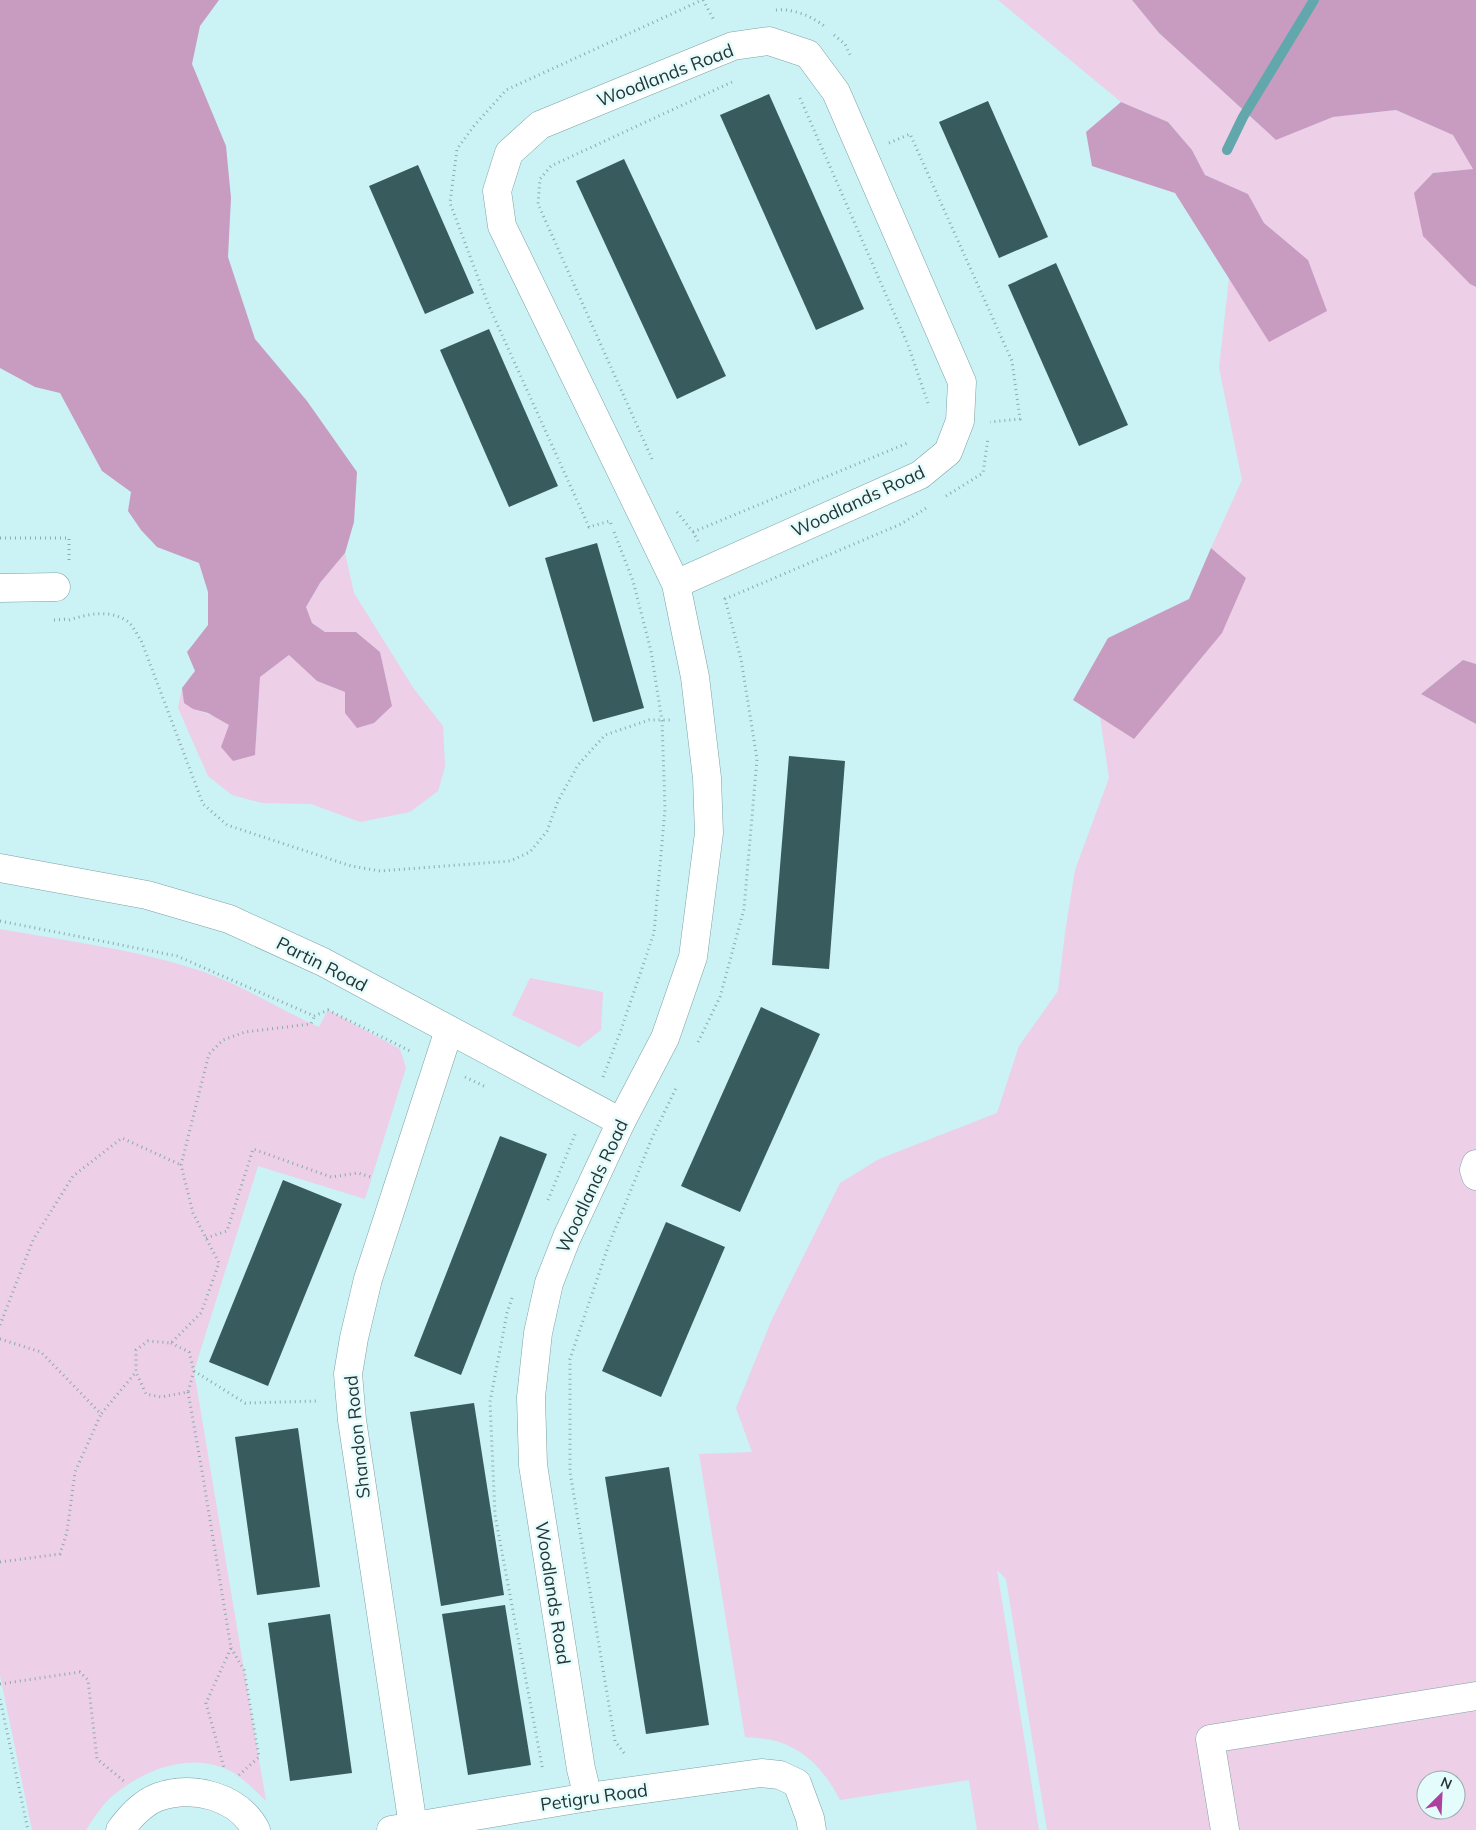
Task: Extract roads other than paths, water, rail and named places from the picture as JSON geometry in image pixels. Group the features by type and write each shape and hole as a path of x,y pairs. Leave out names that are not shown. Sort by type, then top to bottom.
{"street":[{"name":"Woodlands Road","path":"588,1797 581,1769 533,1465 531,1397 538,1333 549,1282 567,1237 621,1122 665,1038 694,957 703,892 708,833 707,778 695,677 676,584 502,226 497,191 509,153 540,125 733,46 769,42 808,54 836,92 962,382 960,421 948,452 920,475 676,584"},
{"path":"0,588 56,587"},
{"name":"Partin Road","path":"0,868 147,894 229,919 323,962 621,1122"},
{"name":"Shandon Road","path":"402,1828 348,1374 354,1338 368,1279 449,1030"},
{"path":"1476,1164 1474,1170 1476,1176"},
{"path":"1225,1830 1210,1739 1476,1696"},
{"name":"Petigru Road","path":"402,1828 588,1797 762,1774 780,1775 797,1783 810,1818 812,1830"},
{"path":"120,1830 133,1813 156,1798 184,1792 211,1794 236,1807 256,1830"}],"waterway":[{"path":"1227,150 1243,117 1314,0"}]}
